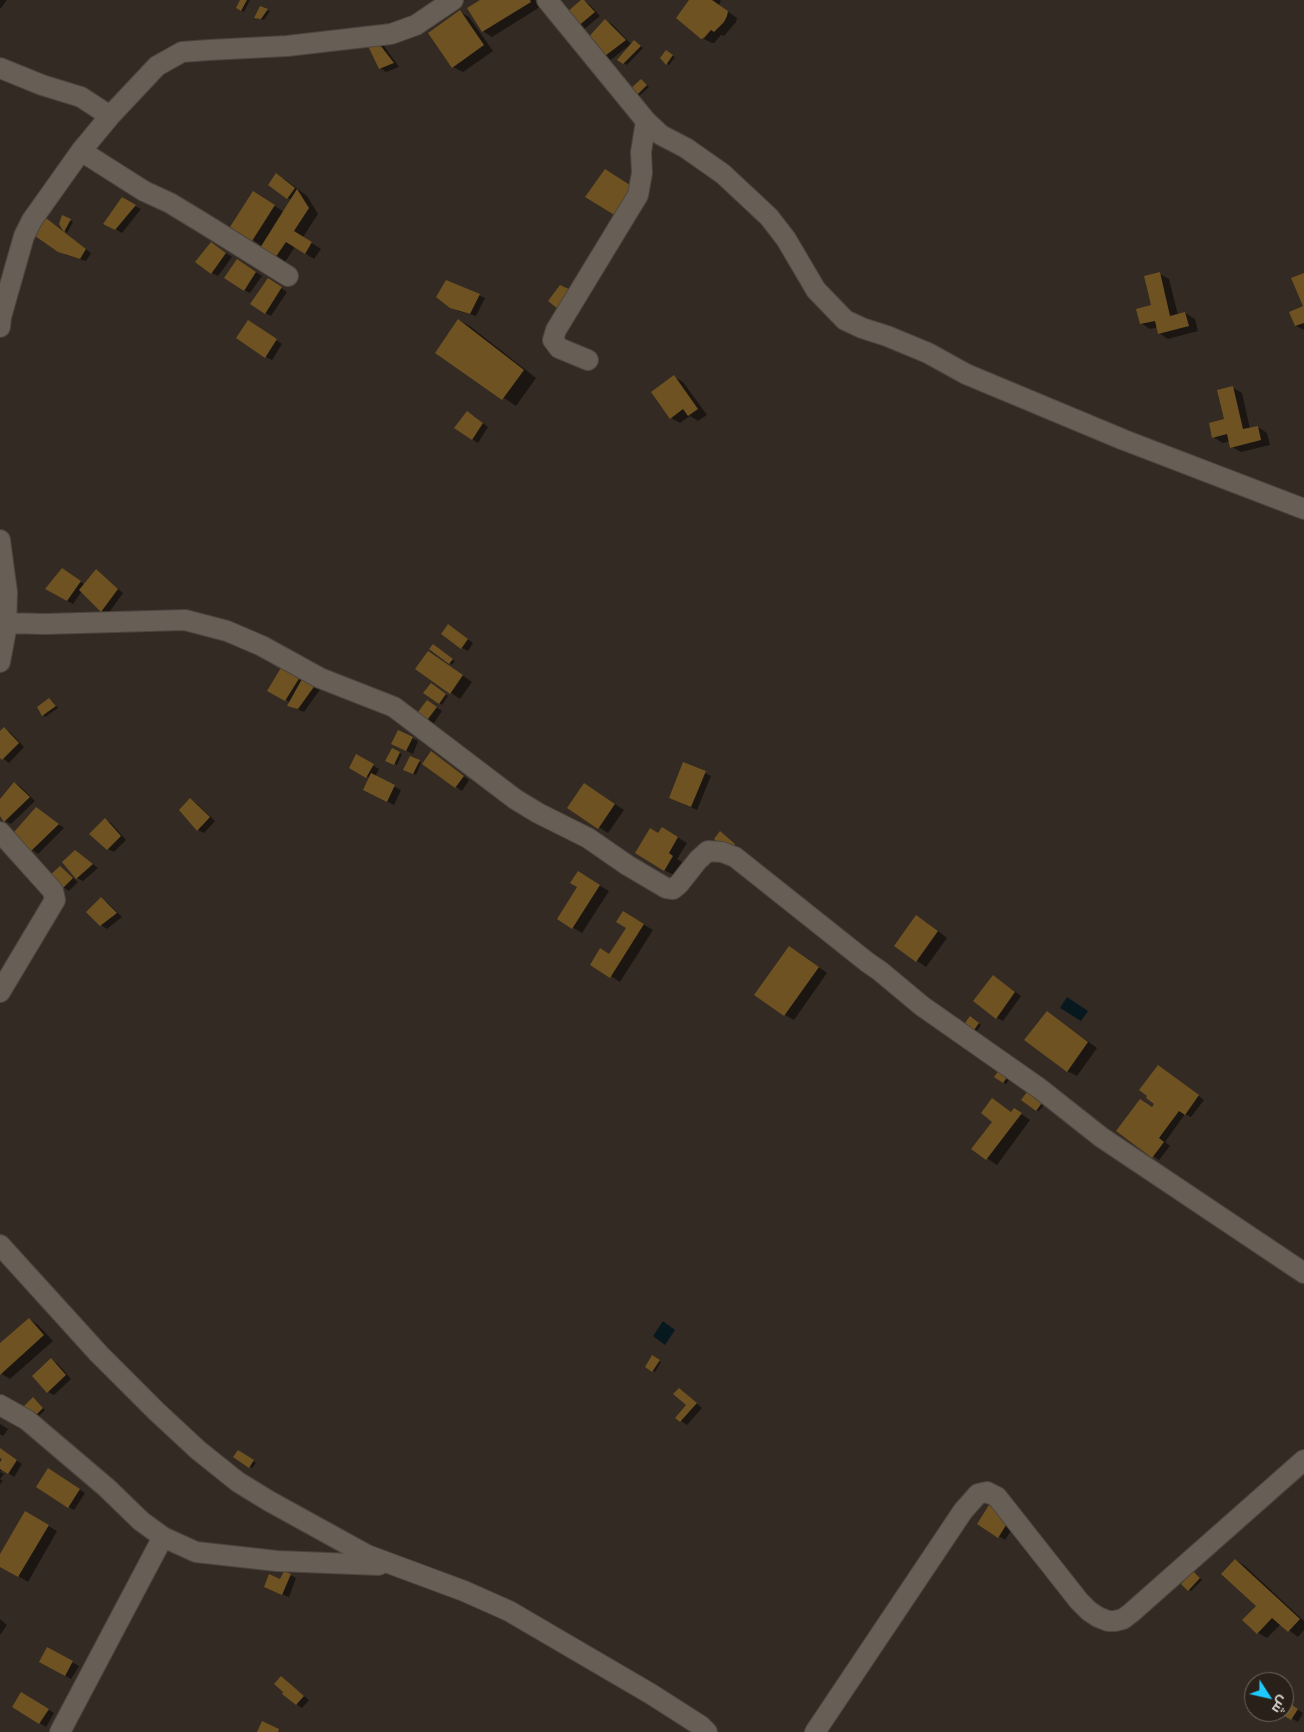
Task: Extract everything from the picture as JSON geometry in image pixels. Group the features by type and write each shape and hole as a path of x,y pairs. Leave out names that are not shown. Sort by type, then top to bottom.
{"street":[{"path":"0,327 1,317 24,236 45,200 81,151 110,116 157,66 182,52 287,46 391,34 416,25 453,0"},
{"path":"547,0 646,121 661,134 686,148 723,174 769,216 816,290 845,320 928,353 966,374 1124,440 1304,509"},
{"path":"0,68 42,85 81,97 110,116"},
{"path":"588,360 559,348 553,340 556,330 638,195 642,173 641,152 646,121"},
{"path":"81,151 144,191 204,222 288,276"},
{"path":"0,540 6,623 0,662"},
{"path":"6,623 87,624 184,620 227,631 262,646 320,678 394,707 515,799 538,813 588,838 627,865 666,888 673,889 679,884 698,860 708,851 722,852 735,857 922,1006 1046,1094 1101,1137 1304,1273"},
{"path":"0,832 53,891 55,900 0,992"},
{"path":"0,1245 99,1354 156,1411 198,1450 238,1482 269,1502 367,1555 464,1591 509,1611 651,1694 707,1732"},
{"path":"0,1405 27,1420 107,1488 140,1521 163,1537 196,1552 277,1561 396,1565"},
{"path":"815,1732 958,1519 978,1494 987,1492 997,1497 1079,1601 1098,1617 1108,1621 1115,1621 1123,1619 1131,1613 1304,1460"},
{"path":"60,1732 163,1537"}],"shaded area":[{"path":"1067,997 1088,1011 1081,1021 1060,1008"},
{"path":"663,1321 675,1330 665,1345 653,1336"}],"building":[{"path":"240,0 247,0 241,11 236,8"},
{"path":"480,0 530,0 531,2 482,32 467,8"},
{"path":"581,0 584,0 595,12 576,28 567,12"},
{"path":"689,0 712,0 728,11 724,22 714,32 711,30 701,39 676,18"},
{"path":"260,6 268,9 261,19 254,18"},
{"path":"460,10 484,45 452,68 428,33"},
{"path":"605,19 626,40 601,59 585,41"},
{"path":"634,40 641,46 623,64 617,60"},
{"path":"377,41 394,63 379,69 368,46"},
{"path":"666,50 673,55 666,65 660,58"},
{"path":"641,79 647,85 635,97 629,90"},
{"path":"605,169 633,187 616,216 585,197"},
{"path":"276,173 295,188 287,199 268,185"},
{"path":"297,189 309,208 294,231 312,242 305,254 286,242 275,258 260,248"},
{"path":"253,191 275,205 252,241 230,227"},
{"path":"122,197 136,205 115,230 103,224"},
{"path":"62,215 71,219 64,232 59,224"},
{"path":"46,218 86,249 80,259 58,252 28,231"},
{"path":"211,242 226,253 211,274 195,262"},
{"path":"237,259 256,272 244,291 224,278"},
{"path":"1160,272 1170,316 1185,312 1189,326 1158,334 1155,321 1140,324 1136,309 1151,305 1144,276"},
{"path":"1304,273 1304,323 1295,326 1289,312 1303,306 1291,278"},
{"path":"268,278 282,287 265,314 250,304"},
{"path":"446,280 480,294 470,314 450,308 436,297"},
{"path":"560,285 571,290 558,309 548,301"},
{"path":"458,319 524,370 502,400 435,353"},
{"path":"248,320 277,339 265,358 236,338"},
{"path":"674,375 698,409 688,416 683,409 670,419 651,392"},
{"path":"1233,386 1243,429 1258,426 1261,440 1230,448 1227,434 1212,438 1209,423 1224,419 1217,390"},
{"path":"467,411 483,423 472,440 454,428"},
{"path":"62,568 81,581 67,601 45,589"},
{"path":"96,569 118,589 101,612 79,590"},
{"path":"448,624 468,639 461,649 441,634"},
{"path":"433,644 453,659 449,664 429,649"},
{"path":"428,651 463,675 450,694 415,669"},
{"path":"282,666 300,677 285,701 267,691"},
{"path":"302,679 316,684 298,709 287,706"},
{"path":"431,683 446,694 439,704 423,693"},
{"path":"49,698 56,706 42,716 37,707"},
{"path":"427,700 437,707 425,723 415,716"},
{"path":"4,727 19,743 2,760 0,758 0,731"},
{"path":"398,730 413,737 406,751 391,744"},
{"path":"392,748 400,752 394,765 385,761"},
{"path":"431,751 464,776 455,788 422,764"},
{"path":"356,754 374,764 366,778 349,768"},
{"path":"410,756 420,760 413,774 403,770"},
{"path":"683,762 706,771 691,807 669,798"},
{"path":"371,773 395,785 387,802 363,790"},
{"path":"14,782 30,797 4,822 0,816 0,799"},
{"path":"584,783 615,804 598,829 567,808"},
{"path":"190,798 210,817 197,831 179,810"},
{"path":"36,807 59,824 31,851 14,832"},
{"path":"105,818 121,836 107,850 89,834"},
{"path":"662,827 678,837 669,853 673,856 664,871 635,853 650,828 658,833"},
{"path":"720,831 735,844 729,851 714,839"},
{"path":"75,850 93,864 76,879 62,862"},
{"path":"60,866 73,878 63,888 49,876"},
{"path":"578,871 600,885 572,929 557,919 577,887 570,883"},
{"path":"101,897 117,913 100,926 86,912"},
{"path":"623,911 644,924 610,978 590,965 600,948 609,954 626,928 616,922"},
{"path":"916,915 938,931 916,962 894,946"},
{"path":"789,946 819,967 784,1016 754,995"},
{"path":"993,975 1015,992 996,1019 973,1001"},
{"path":"1047,1011 1088,1042 1067,1072 1024,1040"},
{"path":"970,1016 979,1023 974,1030 965,1023"},
{"path":"1158,1065 1199,1095 1185,1115 1179,1111 1159,1138 1164,1142 1152,1158 1116,1131 1140,1099 1152,1107 1154,1104 1139,1090"},
{"path":"999,1070 1008,1076 1003,1083 994,1077"},
{"path":"1027,1092 1042,1103 1036,1111 1021,1100"},
{"path":"992,1098 1011,1112 1014,1108 1022,1113 986,1160 971,1149 992,1122 981,1113"},
{"path":"29,1318 44,1335 0,1375 0,1343"},
{"path":"652,1355 660,1360 652,1372 645,1367"},
{"path":"51,1358 66,1375 47,1393 32,1376"},
{"path":"679,1388 697,1403 680,1422 675,1418 686,1405 673,1394"},
{"path":"33,1397 43,1408 33,1418 23,1407"},
{"path":"0,1448 17,1460 8,1474 0,1469 2,1459 0,1458"},
{"path":"238,1450 254,1460 249,1468 233,1457"},
{"path":"48,1468 80,1489 68,1508 36,1487"},
{"path":"989,1505 1010,1519 998,1538 977,1524"},
{"path":"25,1511 49,1525 18,1577 0,1567 0,1554"},
{"path":"1235,1559 1300,1619 1288,1632 1272,1618 1257,1634 1242,1620 1256,1606 1221,1574"},
{"path":"284,1571 291,1574 282,1595 264,1587 269,1574 280,1579"},
{"path":"1193,1571 1200,1578 1188,1591 1181,1584"},
{"path":"47,1647 73,1661 65,1676 39,1662"},
{"path":"281,1676 304,1696 296,1705 282,1694 283,1692 274,1684"},
{"path":"21,1692 49,1709 39,1724 12,1707"},
{"path":"1294,1706 1298,1709 1294,1715"},
{"path":"262,1721 279,1729 278,1732 257,1732"}]}
